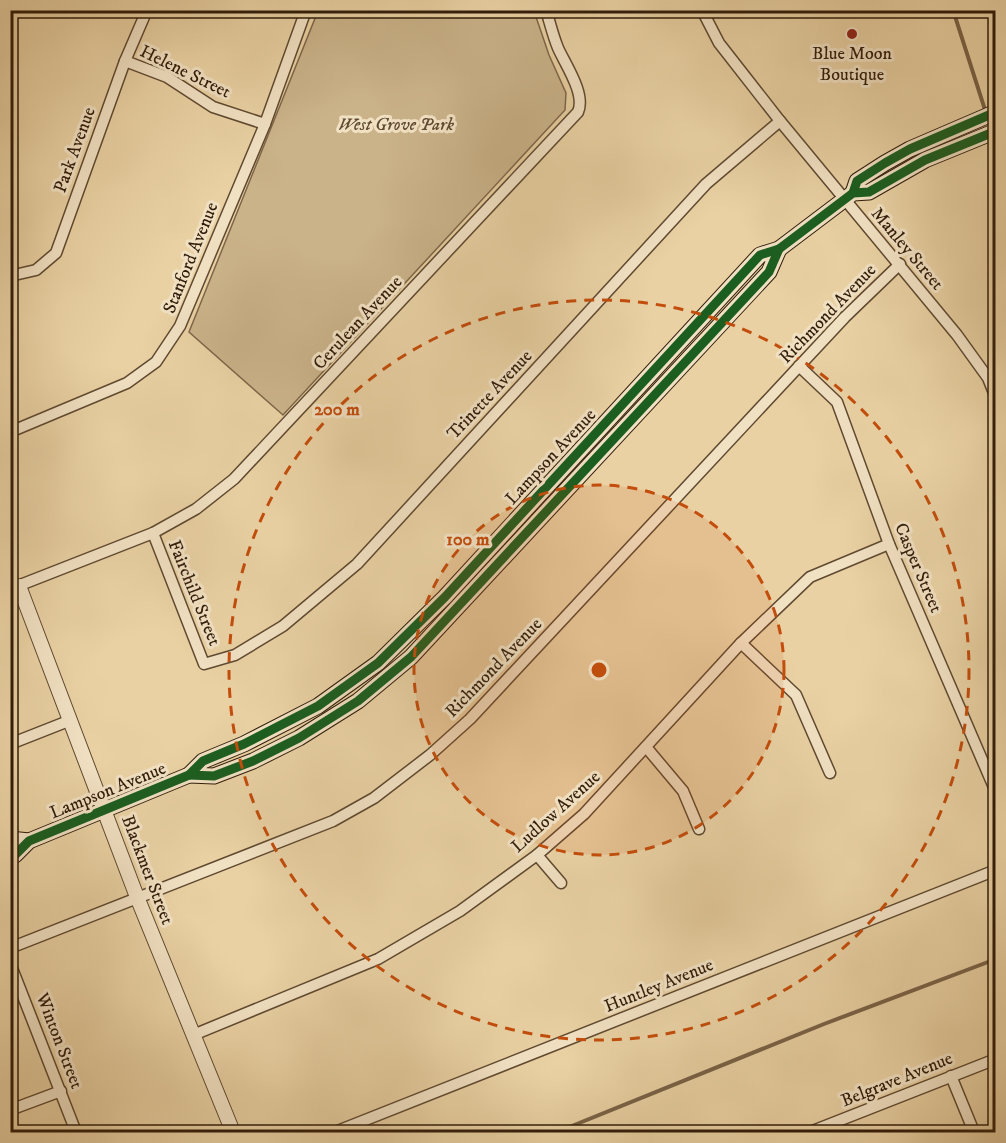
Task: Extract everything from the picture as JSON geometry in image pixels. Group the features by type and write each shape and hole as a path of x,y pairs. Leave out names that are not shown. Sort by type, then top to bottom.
{"main road":[{"name":"Lampson Avenue","path":"10,857 15,855 28,841 189,775 203,761 253,740 318,706 378,663 452,590 760,255 779,249 848,196 857,181 885,163 910,149 996,112"},
{"name":"Lampson Avenue","path":"848,196 869,192 925,160 989,134"},
{"name":"Lampson Avenue","path":"10,839 28,841"}],"street":[{"name":"Park Avenue","path":"10,276 36,270 56,253 125,61 147,10"},
{"name":"Stanford Avenue","path":"10,432 127,383 156,362 180,326 265,124 306,10"},
{"name":"Cerulean Avenue","path":"15,587 153,533 196,509 234,479 578,112 580,104 578,92 557,44 546,10"},
{"name":"Manley Street","path":"702,10 719,43 780,121 848,196 957,335 988,378 996,398"},
{"name":"Helene Street","path":"125,61 167,77 213,106 265,124"},
{"name":"Trinette Avenue","path":"204,664 235,655 283,626 357,564 706,184 780,121"},
{"name":"Richmond Avenue","path":"10,948 333,821 374,798 430,755 470,719 845,317 900,264"},
{"name":"Casper Street","path":"799,366 837,402 889,544 996,792"},
{"name":"Fairchild Street","path":"153,533 204,664"},
{"name":"Ludlow Avenue","path":"193,1035 378,959 460,911 537,855 584,814 741,643 810,577 889,544"},
{"name":"Blackmer Street","path":"15,587 71,720 137,897 233,1132"},
{"path":"741,643 796,695 830,773"},
{"path":"10,744 71,720"},
{"path":"646,747 683,791 699,829"},
{"path":"537,855 561,884"},
{"name":"Huntley Avenue","path":"335,1132 996,870"},
{"name":"Winton Street","path":"10,963 76,1132"},
{"name":"Belgrave Avenue","path":"810,1132 996,1059"},
{"path":"951,1076 974,1132"},
{"path":"10,1110 61,1091"}],"green space":[{"name":"West Grove Park","path":"318,11 534,11 549,55 566,93 565,110 283,415 189,332"}],"waterway":[{"path":"953,10 986,113"},
{"path":"557,1132 824,1024 996,959"}],"cycle path":[{"path":"853,193 857,181 885,163 910,149 996,112"},
{"path":"10,857 29,841 189,775 203,761 244,744 318,706 378,663 445,597 760,255 779,249 853,193 869,192 925,160 996,131"},
{"path":"189,775 214,776 253,761 299,738 358,701 411,657 769,272 779,249"}],"place":[{"name":"Blue Moon Boutique","path":"852,34"}]}
